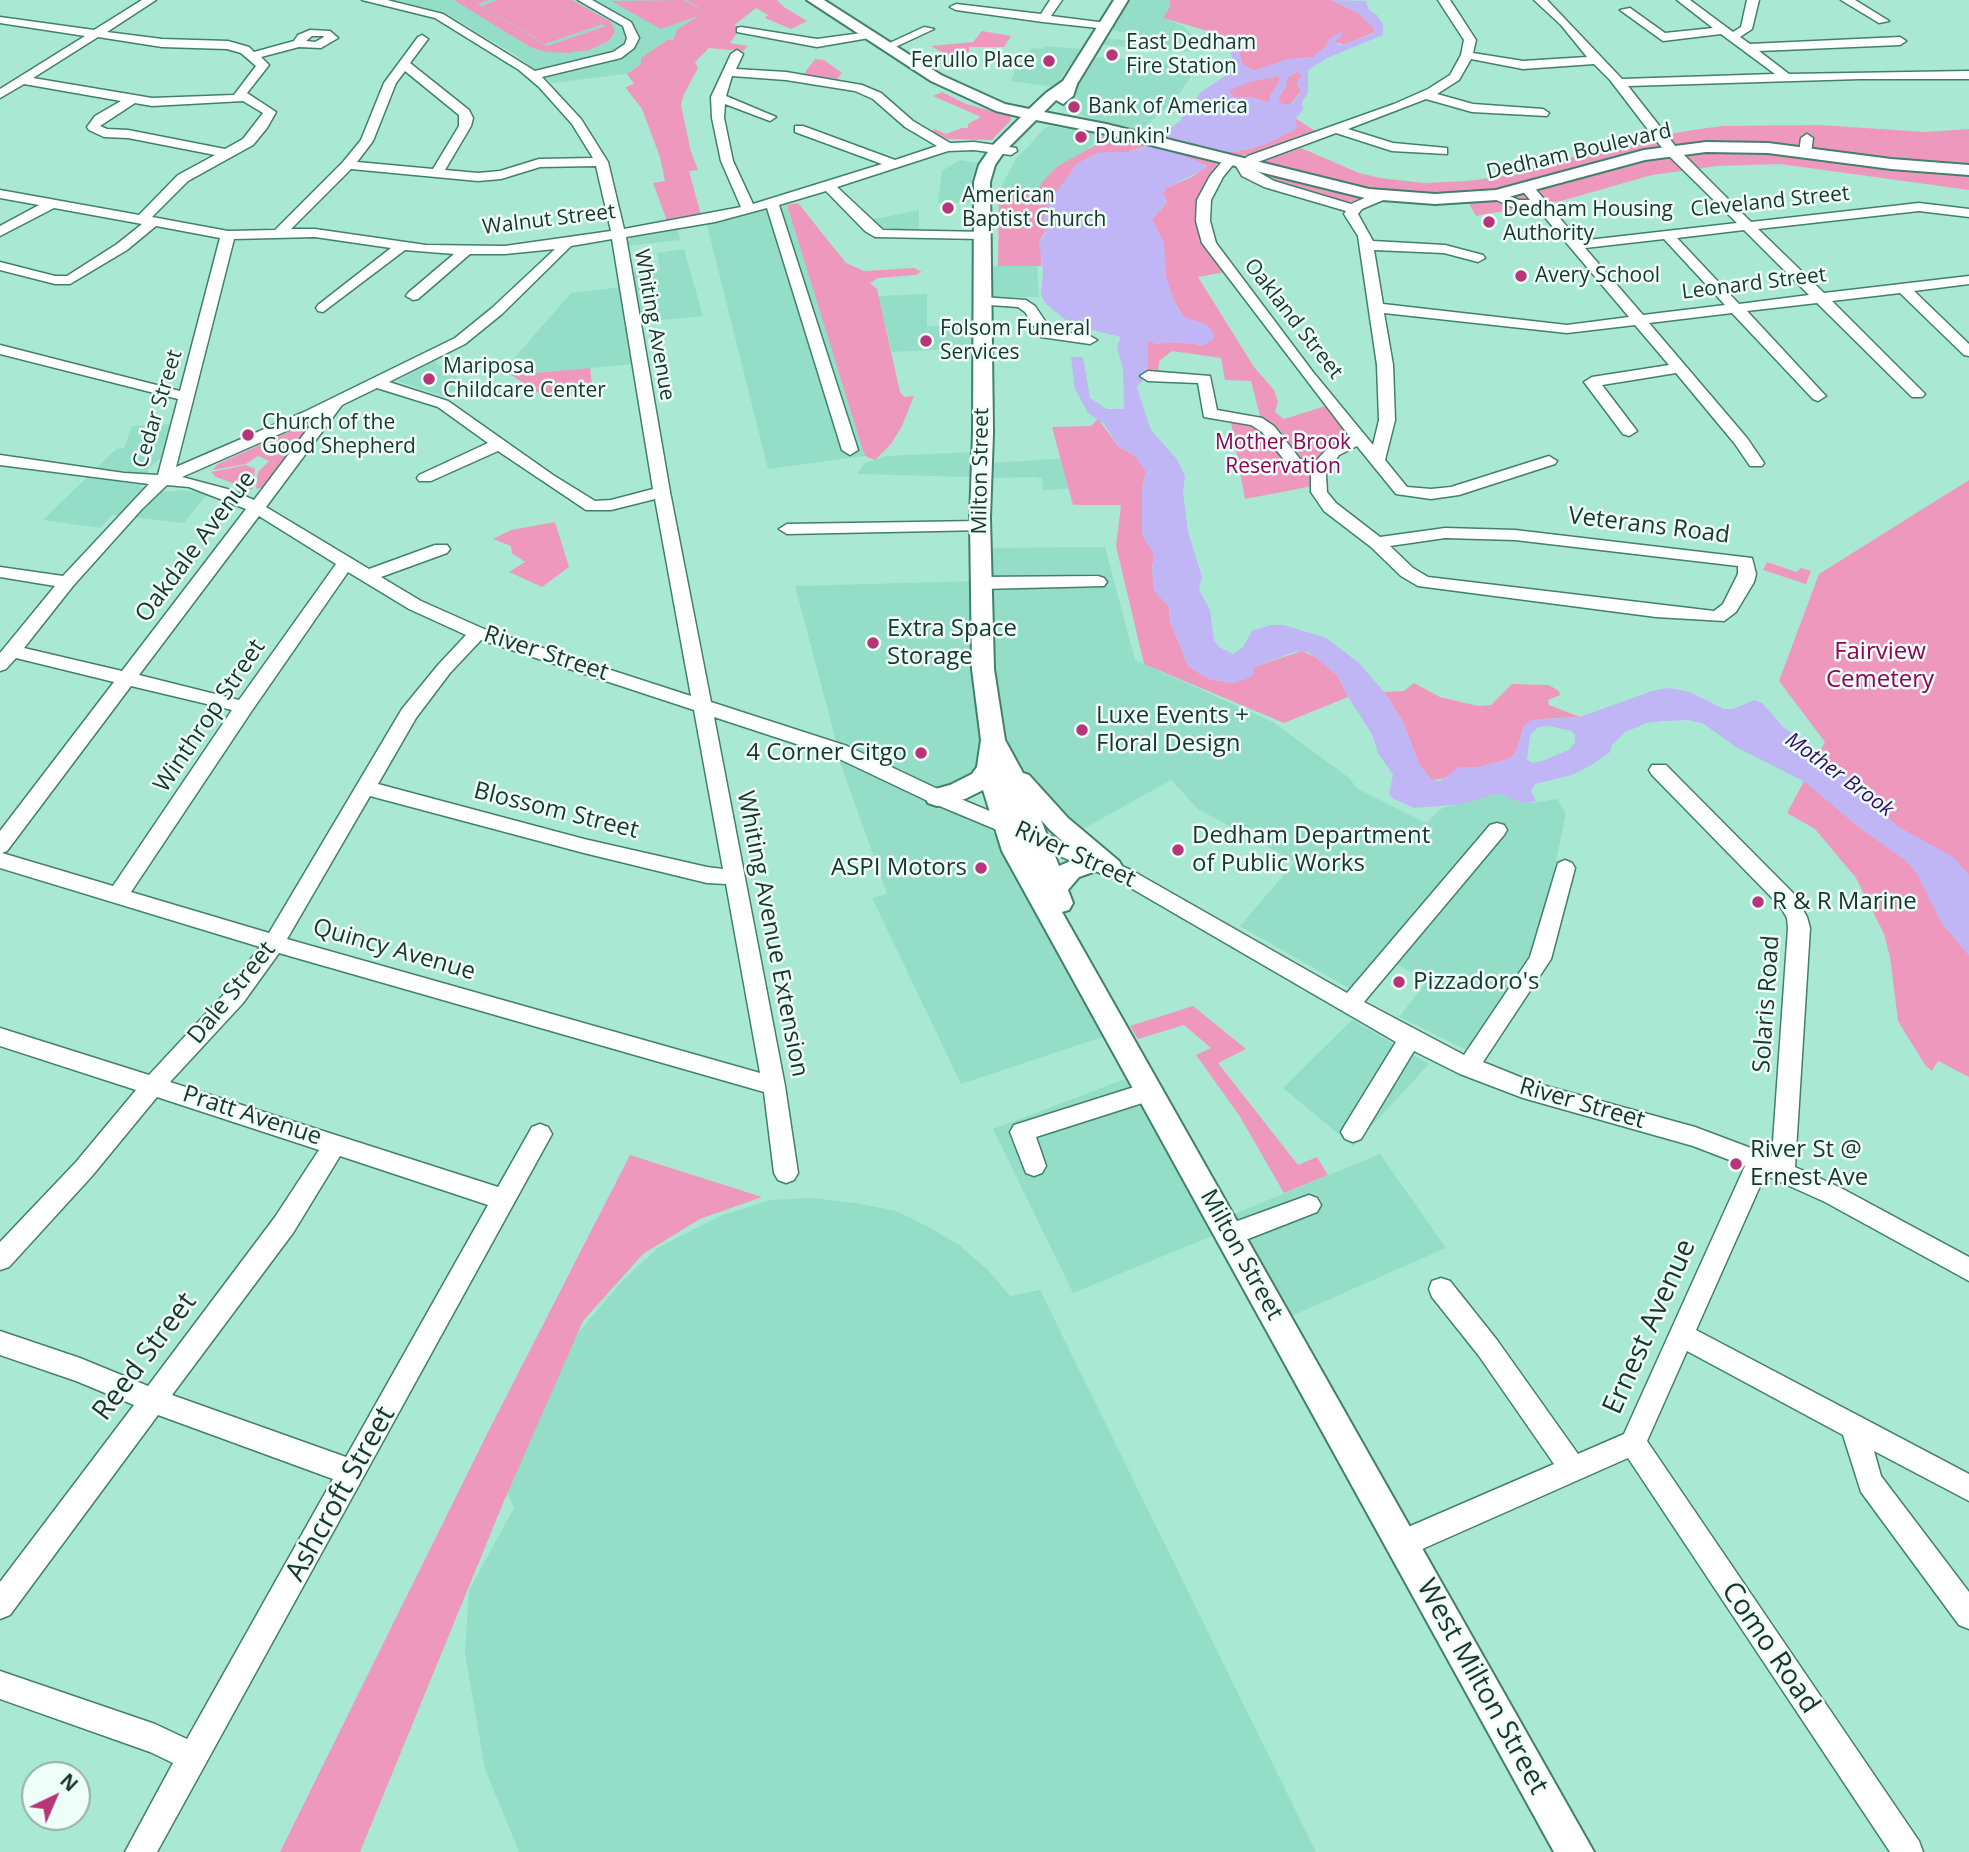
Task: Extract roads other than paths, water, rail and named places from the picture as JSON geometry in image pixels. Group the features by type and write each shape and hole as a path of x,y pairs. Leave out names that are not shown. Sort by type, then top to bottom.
{"main road":[{"name":"Dedham Boulevard","path":"814,0 950,86 1001,108 1107,129 1237,163 1383,195 1435,199 1497,195 1528,189 1636,157 1671,150 1730,147 1806,145 1900,165 1969,170"},
{"path":"1041,114 1068,93 1069,84 1121,0"},
{"name":"Milton Street","path":"1041,114 1005,150 983,202 981,235 983,433 980,526 983,670 1005,825 1015,851 1396,1533"},
{"path":"937,797 956,793 973,785 998,766 1103,865"},
{"name":"Milton Street","path":"998,766 1033,835 1092,987"},
{"path":"1054,888 1070,870 1103,865"},
{"name":"West Milton Street","path":"1396,1533 1575,1852"}],"street":[{"path":"0,94 146,0"},
{"name":"Whiting Avenue","path":"368,0 439,16 533,75 578,122 602,162 618,234 702,705"},
{"path":"533,75 610,57 630,46 633,38 627,24 584,0"},
{"path":"989,12 999,0"},
{"path":"1043,19 1056,0"},
{"path":"1237,163 1339,130 1426,94 1455,77 1466,55 1469,38 1444,0"},
{"path":"1540,0 1565,23 1619,83 1671,150 1817,298 1917,394"},
{"path":"1683,0 1786,77"},
{"path":"1626,10 1663,37 1729,33 1746,29 1753,0"},
{"path":"1847,0 1883,21"},
{"path":"887,47 947,18 989,12 1023,22 1043,19 1107,26"},
{"path":"0,20 162,43 228,45 245,50 263,65 240,94 242,98"},
{"path":"741,30 817,43 869,35"},
{"path":"279,234 348,165 367,141 390,83 422,39"},
{"path":"1750,48 1900,41"},
{"path":"253,55 299,43"},
{"path":"737,54 718,97 727,161 750,209"},
{"path":"1466,55 1523,65 1597,60"},
{"path":"405,65 465,113 467,118 465,126 436,174"},
{"path":"727,72 786,76 858,88 877,96 909,124 947,147"},
{"path":"1619,83 1786,77 1969,75"},
{"path":"0,266 55,280 70,280 122,247 148,221 183,178 247,142 261,128 270,112 259,103 242,98 171,102 133,100 21,80"},
{"path":"1426,94 1472,108 1543,113"},
{"path":"718,97 770,117"},
{"path":"133,100 99,119 93,127 104,133 139,136 229,154"},
{"path":"799,129 896,163"},
{"path":"1339,130 1392,147 1442,151"},
{"path":"837,139 896,163"},
{"name":"Walnut Street","path":"0,194 228,235 342,236 402,246 466,250 517,249 566,243 750,209 947,147 1005,150"},
{"path":"348,165 486,177 539,163 602,162"},
{"path":"1237,163 1245,171 1269,184 1353,209 1383,195"},
{"name":"Oakland Street","path":"1237,163 1217,176 1204,200 1203,221 1209,243 1402,491 1431,495 1454,492 1549,461"},
{"path":"828,186 870,228 880,234 981,235"},
{"path":"1343,188 1353,209 1351,214 1363,232 1367,245 1385,365 1385,433 1377,460"},
{"path":"1528,189 1741,441 1756,464"},
{"path":"1497,195 1517,204 1541,204"},
{"path":"772,203 849,450"},
{"path":"0,232 51,204"},
{"name":"Cleveland Street","path":"1576,245 1919,207 1969,213"},
{"name":"Cedar Street","path":"6,658 66,582 136,505 165,478 228,235"},
{"path":"1667,235 1818,396"},
{"name":"Oakdale Avenue","path":"0,846 337,402 460,341 497,311 562,250 566,243"},
{"path":"1367,245 1445,249 1478,258"},
{"path":"323,308 402,246"},
{"path":"413,296 466,250"},
{"name":"Leonard Street","path":"1377,308 1559,329 1969,280"},
{"path":"1903,288 1969,352"},
{"path":"981,301 1021,303 1030,309 1046,334 1090,340"},
{"path":"0,349 187,397"},
{"path":"1629,431 1592,382 1679,368"},
{"path":"1148,376 1205,379 1210,414 1256,421 1268,429 1294,463 1320,468 1333,452 1359,439"},
{"path":"377,383 438,402 592,506 611,505 662,492"},
{"path":"0,460 124,478 165,478 337,402"},
{"path":"425,478 500,444"},
{"name":"Veterans Road","path":"1320,468 1318,485 1323,499 1339,515 1377,543 1407,572 1436,585 1718,617 1724,614 1745,582 1747,574 1746,562 1507,534 1445,533 1377,543"},
{"name":"River Street","path":"165,478 198,483 255,507 415,606 478,633 831,747 937,797 1103,865 1409,1039 1468,1067 1550,1097 1695,1137 1759,1161 1857,1208 1969,1270"},
{"path":"788,529 980,526"},
{"path":"366,576 441,549"},
{"name":"Winthrop Street","path":"117,896 244,707 345,564"},
{"path":"0,572 66,582"},
{"path":"981,583 1098,582"},
{"name":"Dale Street","path":"0,1259 10,1234 84,1169 154,1085 234,997 274,943 409,714 444,669 478,633"},
{"path":"6,658 127,678 244,707"},
{"name":"Whiting Avenue Extension","path":"702,705 774,1086 786,1172"},
{"name":"Solaris Road","path":"1660,770 1787,900 1797,917 1799,928 1783,1171"},
{"name":"Blossom Street","path":"366,789 584,846 706,875 734,877"},
{"path":"1350,1004 1497,830"},
{"name":"Quincy Avenue","path":"0,860 274,943 774,1086"},
{"path":"1468,1067 1540,959 1565,868"},
{"name":"Pratt Avenue","path":"0,1037 336,1143 503,1199"},
{"path":"1353,1132 1409,1039"},
{"path":"1034,1166 1022,1132 1150,1091"},
{"name":"Ashcroft Street","path":"140,1852 540,1134"},
{"name":"Reed Street","path":"0,1605 284,1225 336,1143"},
{"name":"Ernest Avenue","path":"1396,1533 1573,1469 1633,1443 1759,1161"},
{"path":"1230,1236 1309,1205"},
{"path":"1441,1289 1488,1348 1573,1469"},
{"path":"1682,1335 1969,1488"},
{"path":"0,1343 80,1370 152,1400 353,1473"},
{"path":"1854,1428 1870,1483 1969,1615"},
{"name":"Como Road","path":"1633,1443 1908,1852"},
{"path":"0,1685 155,1739 193,1756"}],"water":[{"name":"Mother Brook","path":"1331,0 1366,1 1369,10 1377,15 1383,24 1383,35 1327,58 1308,70 1308,93 1302,102 1303,109 1294,121 1298,127 1264,145 1233,152 1222,153 1189,144 1174,151 1198,161 1207,168 1166,188 1163,194 1167,202 1152,220 1164,243 1166,276 1175,304 1184,317 1206,324 1215,335 1212,341 1204,345 1174,342 1156,344 1148,341 1148,376 1137,388 1151,430 1176,458 1185,476 1183,492 1188,532 1202,577 1199,590 1210,610 1214,640 1219,647 1233,654 1243,647 1252,631 1270,625 1284,625 1326,638 1359,663 1384,692 1403,722 1419,764 1432,780 1440,781 1460,767 1479,767 1509,759 1516,752 1524,726 1531,720 1580,717 1652,691 1668,688 1690,692 1724,709 1733,709 1754,700 1762,703 1784,728 1843,771 1897,826 1953,857 1969,875 1969,956 1941,922 1917,874 1906,861 1857,826 1805,782 1736,747 1704,724 1689,720 1663,721 1647,723 1625,732 1612,745 1610,752 1590,766 1572,775 1535,784 1531,791 1536,801 1524,804 1498,793 1463,804 1414,808 1389,794 1393,775 1378,753 1372,734 1338,676 1308,652 1295,652 1254,667 1254,674 1250,678 1233,683 1209,679 1188,666 1170,621 1169,607 1154,591 1154,554 1142,535 1142,490 1146,471 1135,456 1119,447 1104,424 1088,413 1075,389 1071,357 1083,357 1090,398 1107,409 1124,409 1123,369 1117,347 1121,337 1072,325 1045,303 1041,295 1043,272 1039,242 1046,233 1043,216 1048,203 1077,164 1097,153 1128,152 1146,147 1180,121 1201,92 1231,72 1233,67 1230,47 1210,35 1208,30 1225,36 1238,49 1242,64 1253,71 1288,59 1313,57 1326,46 1328,40 1340,32 1343,35 1335,41 1340,45 1374,34 1374,28 1358,13","holes":["1297,71 1301,76 1297,83 1301,92 1292,104 1282,105 1278,98 1286,87 1287,78","1279,76 1279,82 1270,96 1270,103 1250,97 1235,97 1230,93 1230,90 1252,81","1549,726 1571,731 1575,735 1575,742 1569,750 1533,763 1527,760 1530,735 1538,727"]}],"place":[{"name":"East Dedham Fire Station","path":"1112,55"},
{"name":"Ferullo Place","path":"1049,61"},
{"name":"Bank of America","path":"1074,107"},
{"name":"Dunkin'","path":"1081,137"},
{"name":"American Baptist Church","path":"948,208"},
{"name":"Dedham Housing Authority","path":"1489,222"},
{"name":"Avery School","path":"1521,276"},
{"name":"Folsom Funeral Services","path":"926,341"},
{"name":"Mariposa Childcare Center","path":"429,379"},
{"name":"Church of the Good Shepherd","path":"248,435"},
{"name":"Extra Space Storage","path":"873,643"},
{"name":"Luxe Events + Floral Design","path":"1082,730"},
{"name":"4 Corner Citgo","path":"921,753"},
{"name":"Dedham Department of Public Works","path":"1178,850"},
{"name":"ASPI Motors","path":"981,868"},
{"name":"R & R Marine","path":"1758,902"},
{"name":"Pizzadoro's","path":"1399,982"},
{"name":"River St @ Ernest Ave","path":"1736,1164"}],"park label":[{"name":"Mother Brook Reservation","path":"1283,455"},
{"name":"Fairview Cemetery","path":"1880,666"}]}
